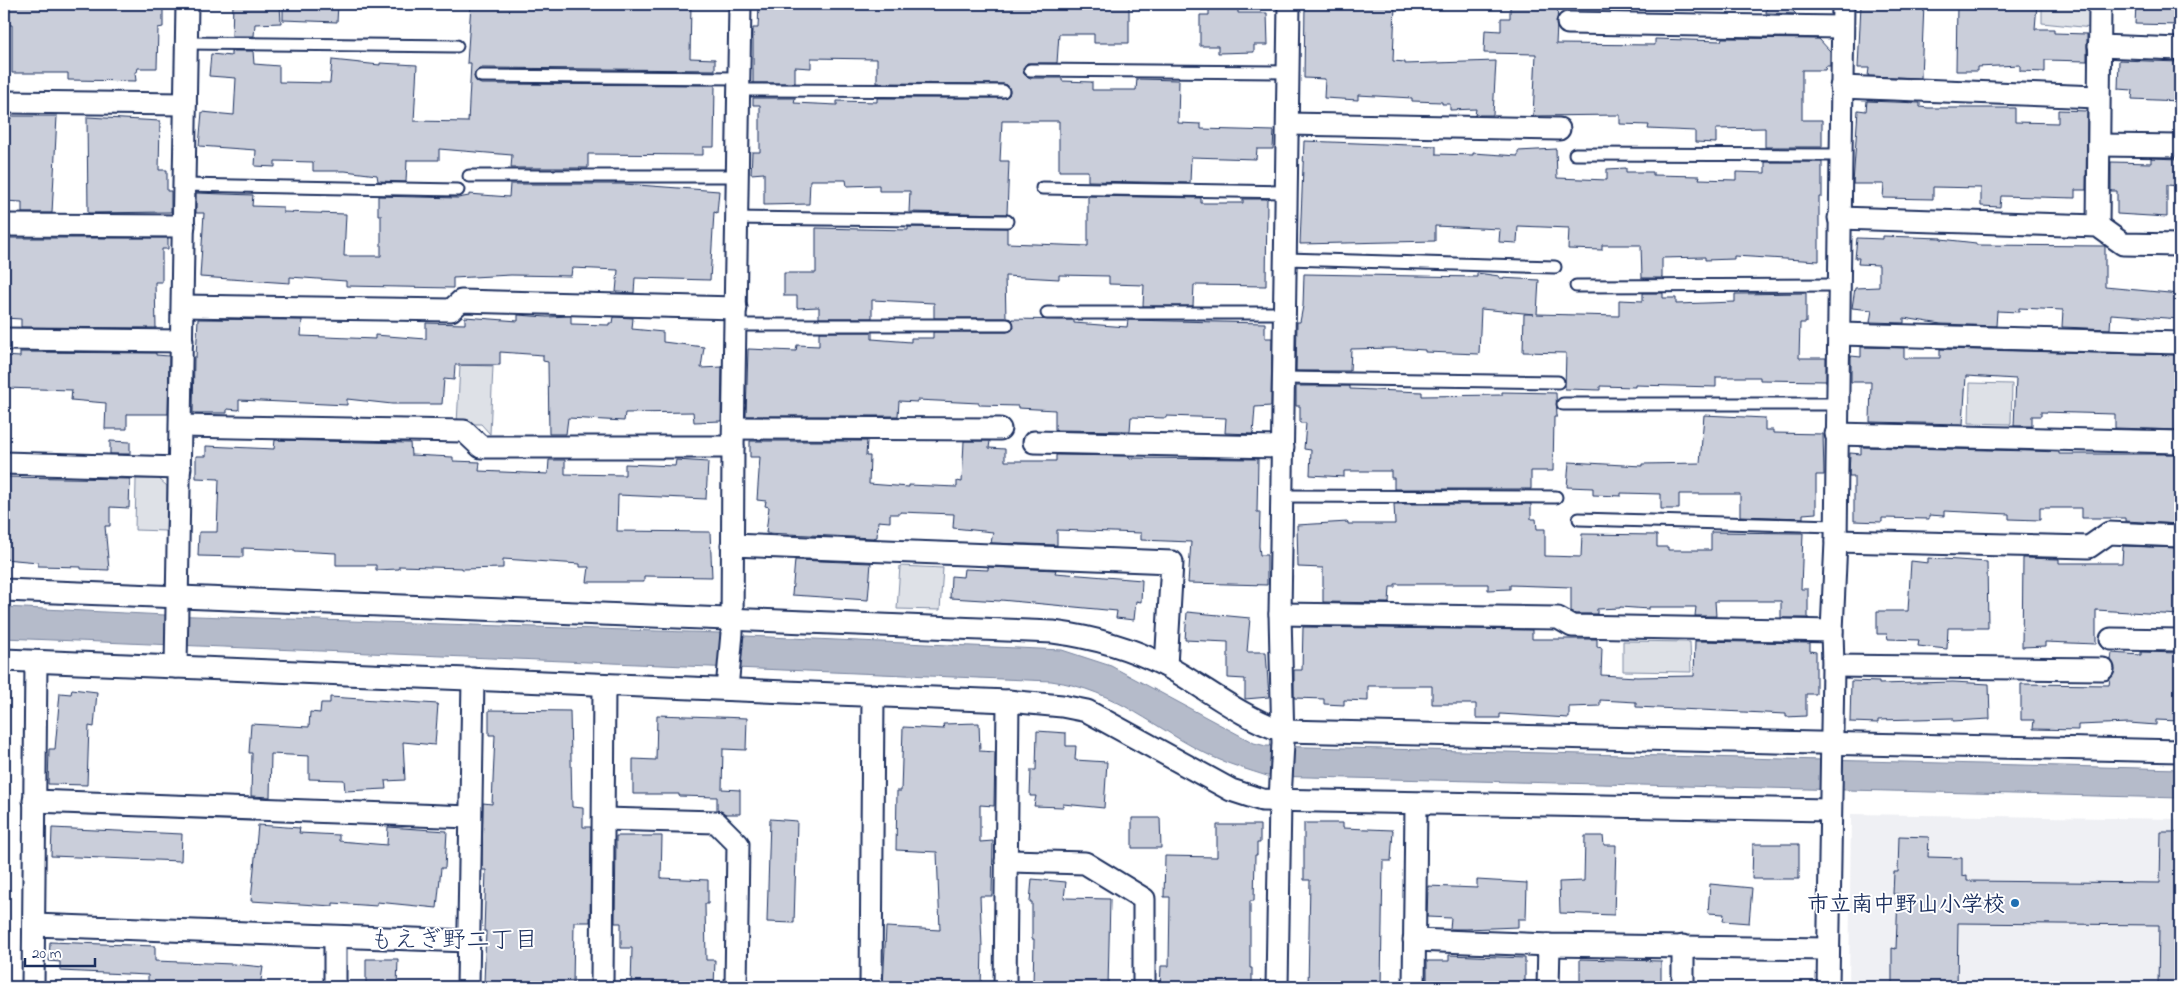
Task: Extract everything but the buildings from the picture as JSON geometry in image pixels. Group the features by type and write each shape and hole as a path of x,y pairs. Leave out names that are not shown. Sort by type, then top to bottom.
{"street":[{"path":"177,658 187,4"},
{"path":"727,681 732,626 740,4"},
{"path":"1277,987 1280,790 1283,737 1280,614 1287,259 1286,192 1290,72 1289,4"},
{"path":"1828,987 1834,666 1832,631 1836,534 1836,404 1840,334 1839,218 1843,4"},
{"path":"2098,226 2100,4"},
{"path":"1568,23 1842,27"},
{"path":"2099,46 2180,49"},
{"path":"1841,87 2098,97"},
{"path":"4,102 185,104"},
{"path":"1288,124 1558,129"},
{"path":"2099,145 2180,146"},
{"path":"1839,218 2098,226 2123,244 2180,245"},
{"path":"4,225 184,226"},
{"path":"183,306 451,310 461,301 736,316"},
{"path":"1840,334 2180,343"},
{"path":"4,339 182,341"},
{"path":"181,426 464,431 481,447 1000,429"},
{"path":"1836,434 2180,442"},
{"path":"1034,442 1284,447"},
{"path":"4,462 180,468"},
{"path":"1836,534 2089,547 2109,533 2180,536"},
{"path":"732,545 1172,562 1166,666"},
{"path":"4,590 177,605 732,626 1053,632 1082,636 1132,651 1166,666 1283,737 1832,751 2180,751"},
{"path":"1280,614 1558,618 1572,626 1832,631"},
{"path":"2112,639 2180,640"},
{"path":"4,660 36,662 177,658 473,679 604,685 727,681 873,696 1008,701 1062,706 1087,710 1231,790 1262,800 1280,790 1416,804 1830,802"},
{"path":"33,987 36,662"},
{"path":"1834,666 2104,669"},
{"path":"468,987 473,679"},
{"path":"602,987 604,685"},
{"path":"871,987 873,696"},
{"path":"1005,987 1008,701"},
{"path":"34,801 470,817"},
{"path":"1414,987 1416,804"},
{"path":"604,819 716,822 738,844 736,987"},
{"path":"1006,861 1085,863 1144,899 1144,987"},
{"path":"34,925 468,941"},
{"path":"335,937 335,987"},
{"path":"1414,940 1549,945 1828,949"},
{"path":"1548,987 1549,945"},
{"path":"1683,946 1683,987"}],"lane":[{"path":"186,43 457,46"},
{"path":"1030,70 1290,72"},
{"path":"481,76 1003,91"},
{"path":"1575,154 1840,155"},
{"path":"469,176 737,176"},
{"path":"184,185 458,190"},
{"path":"1042,188 1286,192"},
{"path":"736,218 1007,222"},
{"path":"1287,259 1554,267"},
{"path":"1576,286 1839,285"},
{"path":"1047,313 1286,312"},
{"path":"736,316 1007,325"},
{"path":"1284,378 1558,382"},
{"path":"1563,404 1836,404"},
{"path":"1282,496 1556,497"},
{"path":"1580,519 1836,534"}],"shaded area":[{"path":"2042,4 2093,4 2092,28 2042,23"},
{"path":"460,365 493,366 490,434 481,424 457,424"},
{"path":"1970,383 2012,384 2011,424 1969,423"},
{"path":"136,479 159,479 167,486 166,531 135,530"},
{"path":"900,566 943,568 940,610 897,609"},
{"path":"1623,641 1690,642 1691,672 1623,671"},
{"name":"市立南中野山小学校","path":"1851,814 2180,819 2180,987 1849,987"}],"water":[{"path":"4,607 165,615 719,633 723,635 1062,650 1111,666 1254,743 1266,746 2180,769 2180,798 1267,776 1213,757 1135,712 1096,693 1051,681 4,638"}],"place":[{"name":"市立南中野山小学校","path":"2015,903"}],"district":[{"name":"もえぎ野二丁目","path":"454,939"}]}
